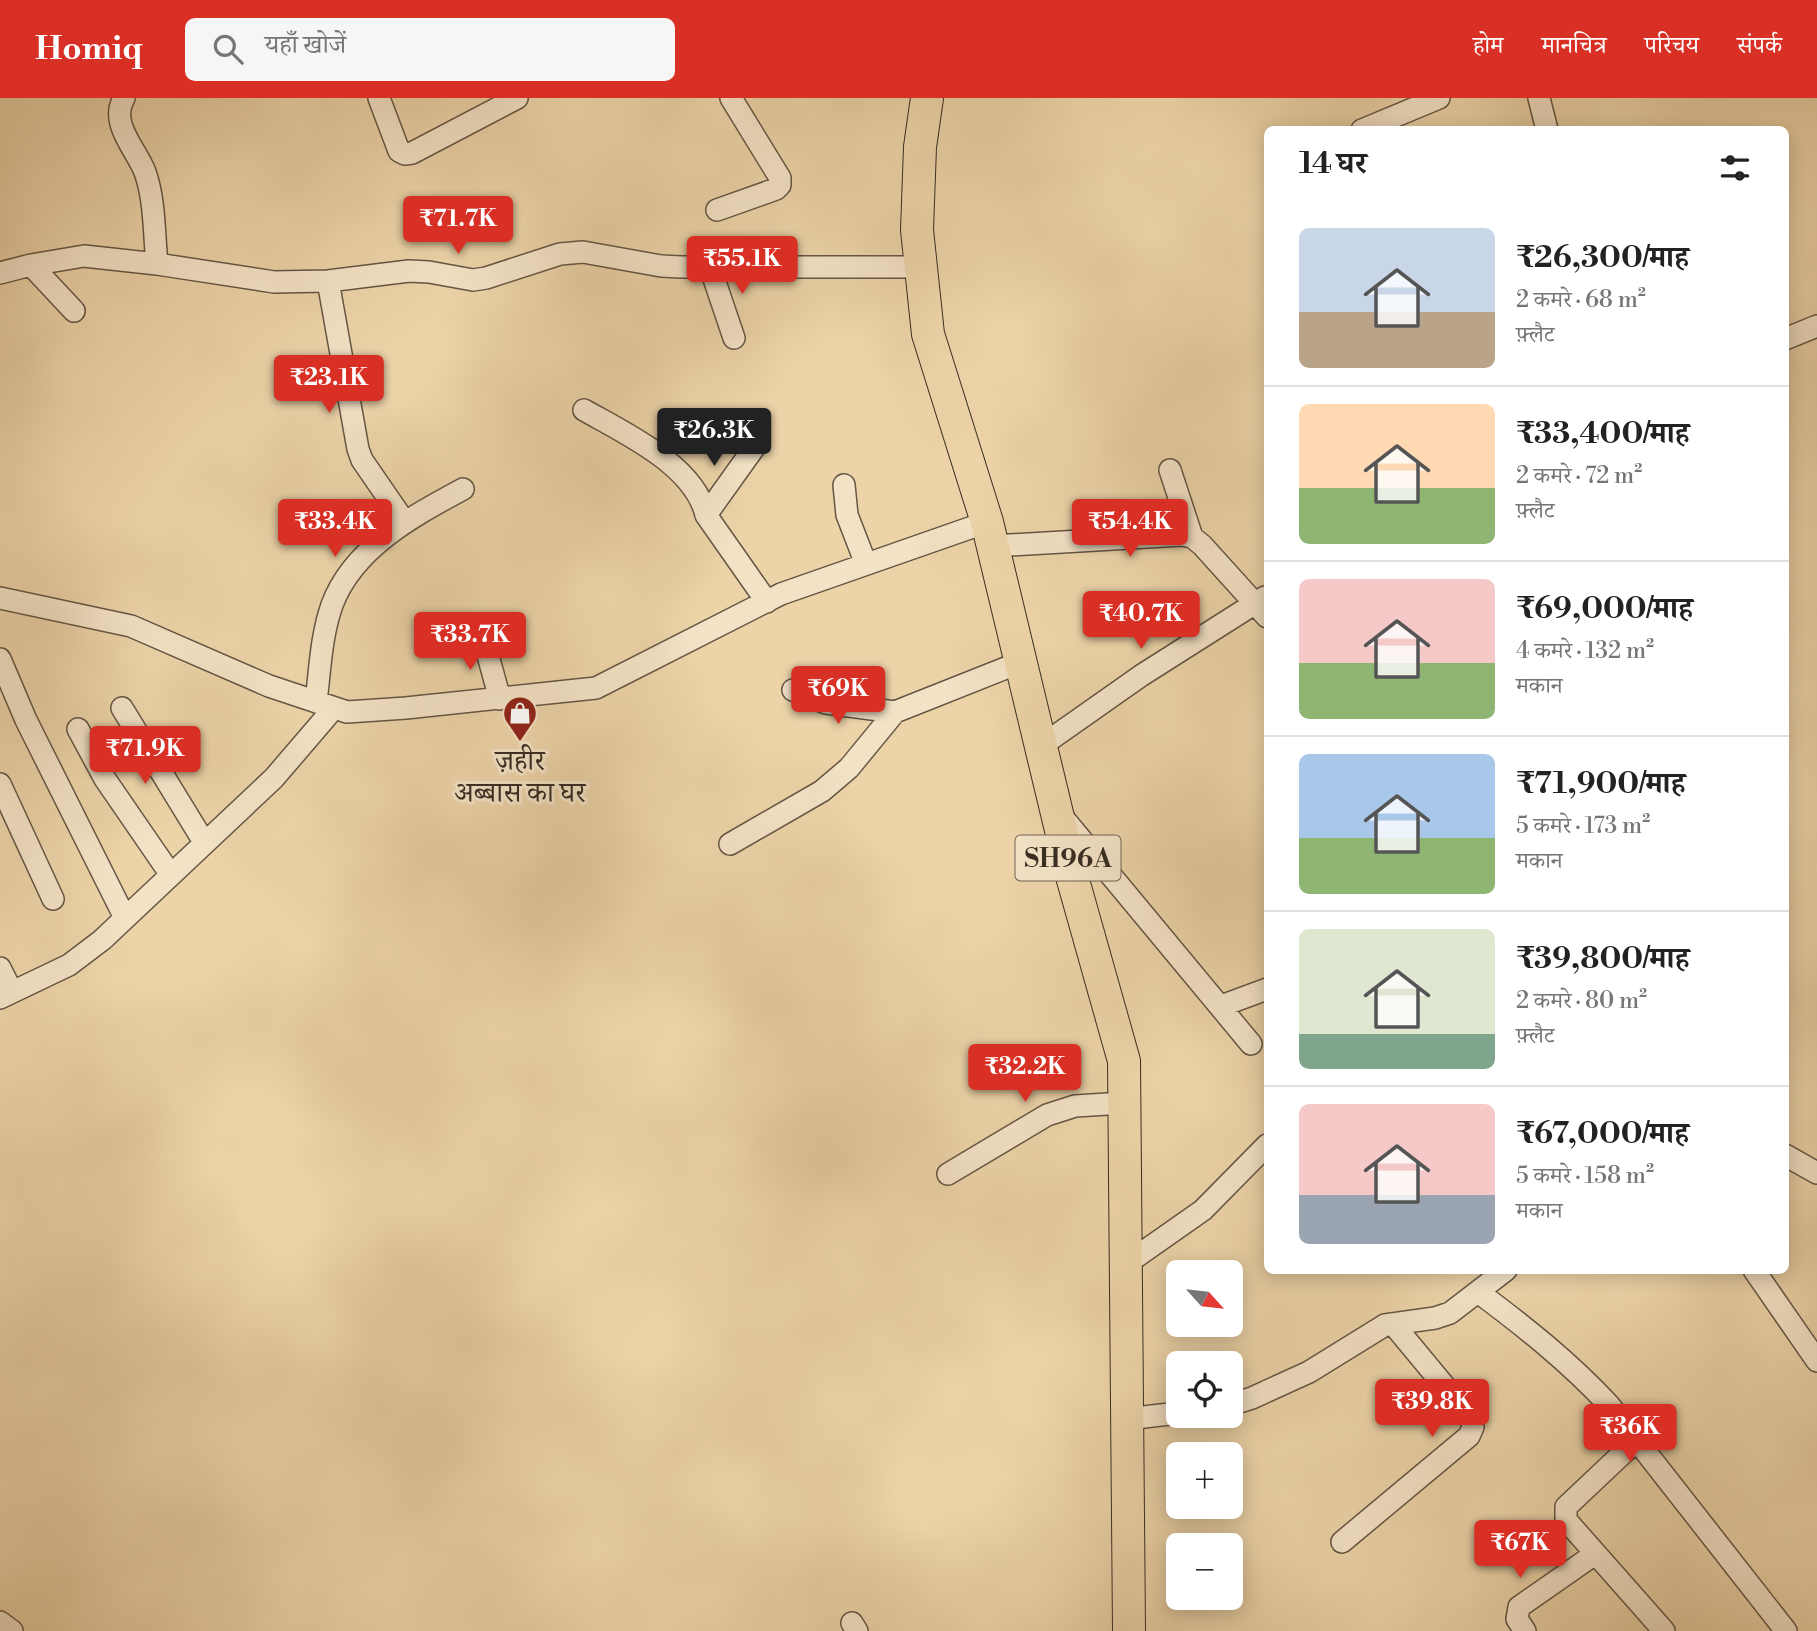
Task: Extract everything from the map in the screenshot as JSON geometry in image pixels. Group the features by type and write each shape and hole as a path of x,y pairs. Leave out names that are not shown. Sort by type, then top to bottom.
{"main road":[{"name":"SH96A","path":"927,98 920,147 917,230 928,334 990,534 1056,810 1124,1061 1129,1631"}],"street":[{"path":"124,98 118,111 120,122 145,174 157,264"},
{"path":"379,98 399,151 405,154 412,153 517,98"},
{"path":"717,210 776,189 780,184 780,178 731,98"},
{"path":"1398,123 1439,98"},
{"path":"1539,98 1547,126"},
{"path":"0,273 84,256 157,264 262,281 328,281 409,271 473,280 560,254 583,252 661,266 921,267"},
{"path":"31,265 74,311"},
{"path":"710,267 734,338"},
{"path":"328,281 355,441 362,460 404,521"},
{"path":"1789,338 1817,327"},
{"path":"584,410 640,442 689,479 703,503 706,515 767,602"},
{"path":"706,515 756,446"},
{"path":"1170,470 1192,537"},
{"path":"844,485 847,515 866,564"},
{"path":"0,968 6,995 69,965 102,940 274,778 325,705 324,636 332,605 343,583 404,521 463,489"},
{"path":"0,598 131,626 269,686 347,712 596,688 781,594 866,564 990,534 1192,537 1263,605 1142,675 1041,746"},
{"path":"482,634 499,699"},
{"path":"0,659 26,720 125,918"},
{"path":"793,690 826,703 895,712 1021,663"},
{"path":"121,708 204,842"},
{"path":"730,844 822,791 849,768 895,712"},
{"path":"78,729 105,779 171,875"},
{"path":"0,784 53,899"},
{"path":"1056,810 1251,1044"},
{"path":"1221,1006 1264,990"},
{"path":"948,1174 1062,1108 1124,1103"},
{"path":"1126,1264 1203,1209 1264,1148"},
{"path":"1789,1158 1817,1173"},
{"path":"1243,1400 1297,1378 1378,1328 1443,1316 1501,1274"},
{"path":"1757,1274 1817,1361"},
{"path":"1478,1292 1540,1338 1578,1372 1638,1439 1786,1631"},
{"path":"1342,1542 1469,1436 1473,1427 1471,1418 1393,1324"},
{"path":"1127,1419 1166,1414"},
{"path":"1638,1439 1566,1507 1566,1520 1664,1631"},
{"path":"1525,1631 1517,1619 1519,1606 1595,1554"},
{"path":"0,1622 12,1631"}],"place":[{"name":"ज़हीर अब्बास का घर","path":"520,743"}]}
